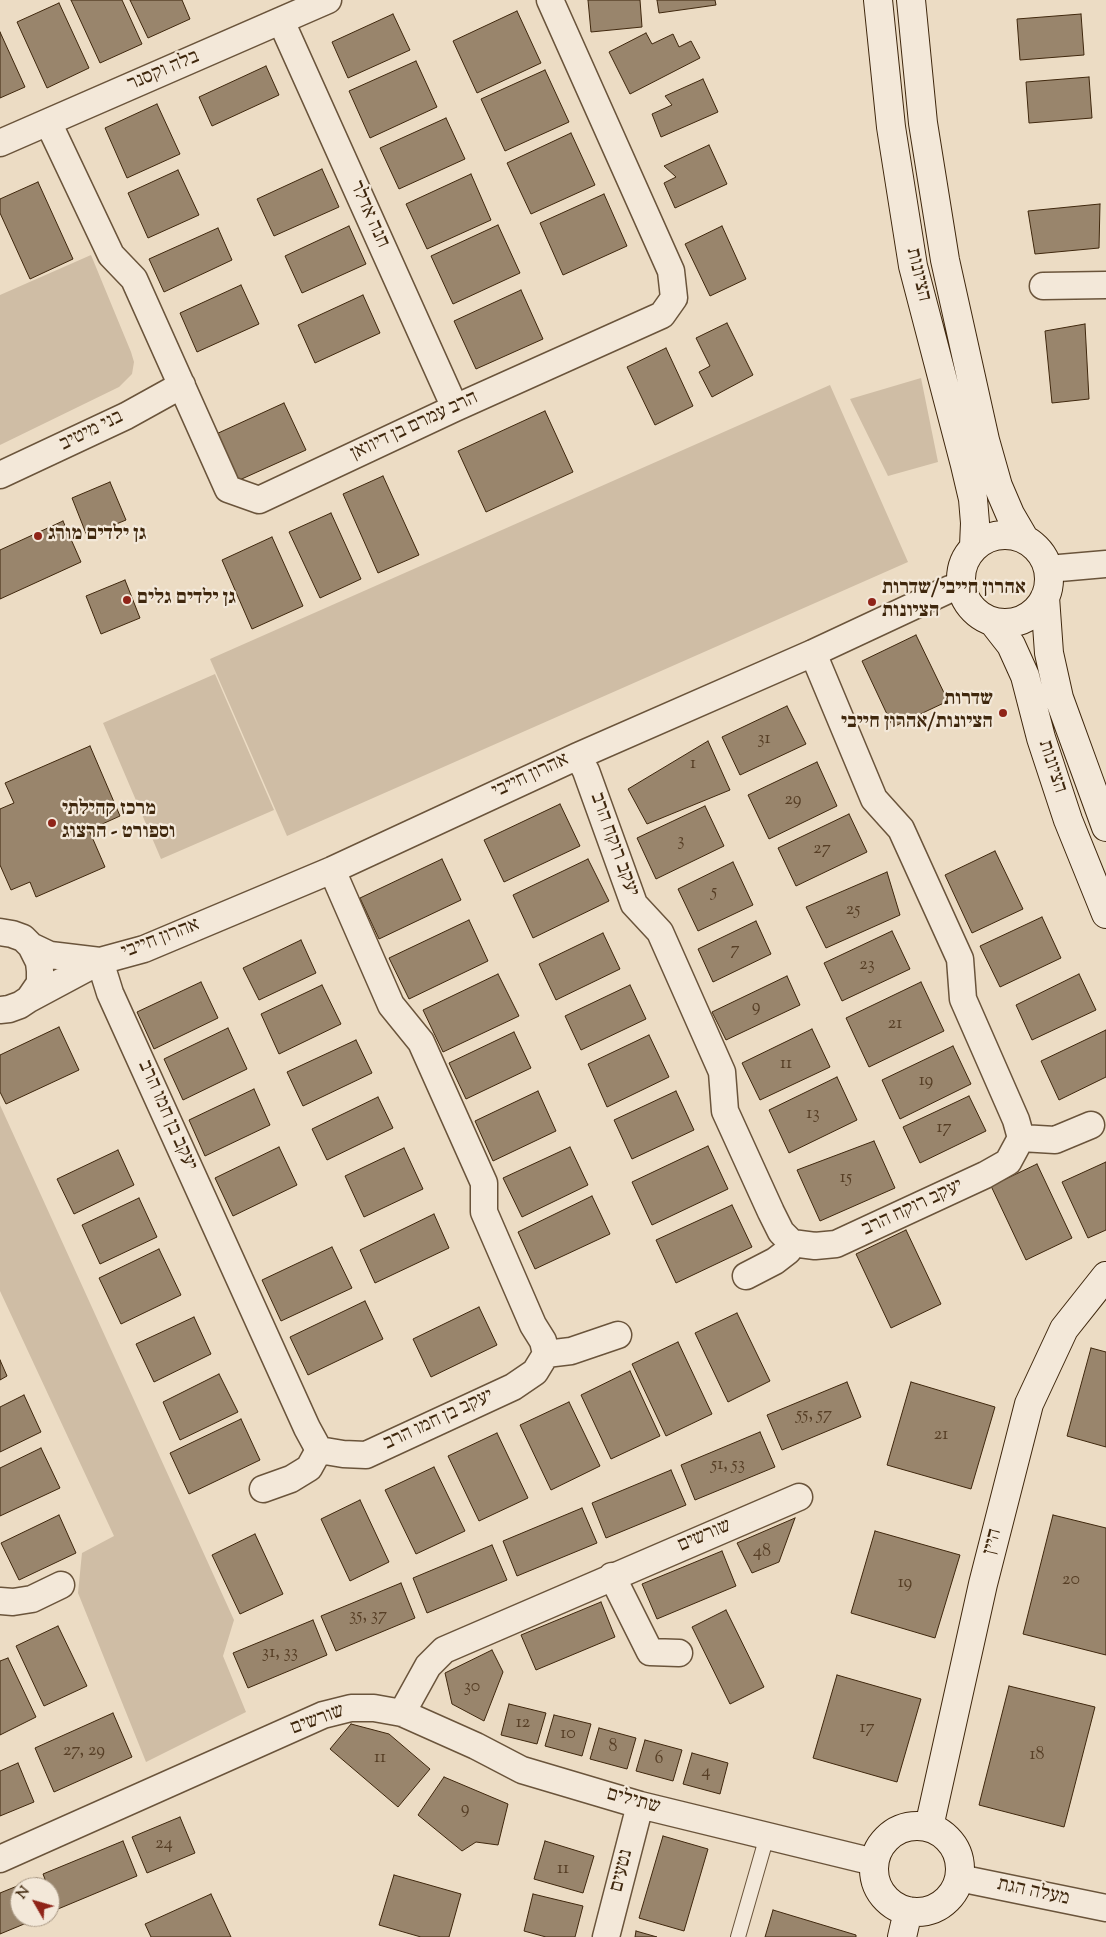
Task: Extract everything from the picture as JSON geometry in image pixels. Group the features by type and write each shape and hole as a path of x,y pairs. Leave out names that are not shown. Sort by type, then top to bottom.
{"street":[{"name":"בלה וקסנר","path":"0,143 328,0"},
{"name":"הרב עמרם בן דיוואן","path":"48,122 111,255 134,279 228,489 259,500 455,408 662,315 674,298 671,271 550,0"},
{"name":"הציונות","path":"878,0 891,127 913,266 973,499 975,522 974,546"},
{"name":"הציונות","path":"911,0 923,123 945,260 985,440 998,486 1010,514 1024,538"},
{"name":"חנה אדלר","path":"281,21 455,408"},
{"path":"1043,286 1106,285"},
{"name":"בני מיטיב","path":"0,476 126,416 182,385"},
{"path":"998,535 1024,538 1044,556 1048,569 1049,583 1045,597 1038,609 1026,618 1007,624 993,622 981,617 968,604 961,589 962,569 966,557 974,546 985,539 998,535"},
{"path":"1048,569 1106,564"},
{"name":"אהרון חייבי","path":"0,1010 20,1005 100,962 144,949 332,870 578,756 813,653 950,589 961,589"},
{"name":"הציונות","path":"1045,597 1049,654 1059,698 1104,819"},
{"name":"הציונות","path":"993,622 1011,645 1024,676 1041,738 1068,820 1106,914"},
{"path":"813,653 874,799 901,829 960,960 963,999 1016,1120 1021,1138 1055,1140 1091,1125"},
{"name":"יעקב רוקח הרב","path":"578,756 586,771 634,904 660,932 722,1072 725,1111 781,1232 792,1243 815,1246 836,1244 985,1175 1008,1162 1021,1138"},
{"path":"332,870 391,1004 421,1042 484,1183 484,1212 533,1325 542,1341 546,1354 571,1351 618,1335"},
{"name":"אהרון חייבי","path":"0,932 22,938 31,946 50,955 100,962"},
{"path":"29,999 40,983 39,962 31,946"},
{"name":"יעקב בן חמו הרב","path":"100,962 110,993 303,1419 319,1450 366,1455 513,1387 535,1372 546,1354"},
{"path":"746,1276 775,1261 788,1251 792,1243"},
{"name":"היין","path":"929,1827 984,1584 1029,1404 1064,1328 1106,1276"},
{"path":"263,1489 291,1478 309,1468 319,1450"},
{"name":"שורשים","path":"0,1859 323,1715 351,1708 374,1708 402,1713 428,1666 444,1650 799,1497"},
{"path":"612,1576 650,1652 679,1653"},
{"path":"0,1601 13,1602 32,1599 61,1585"},
{"name":"שתילים","path":"402,1713 476,1746 522,1770 640,1805 874,1862"},
{"name":"נטעים","path":"606,1937 640,1805"},
{"path":"914,1826 929,1827 941,1832 954,1846 960,1865 959,1878 956,1888 949,1898 940,1905 919,1912 905,1924 876,1884 874,1862 879,1848 888,1837 900,1829 914,1826"},
{"name":"מעלה הגת","path":"959,1878 1106,1908"}],"lane":[{"path":"738,1937 767,1836"}],"shaded area":[{"path":"91,255 131,352 134,362 132,374 119,387 0,445 0,295"},
{"path":"921,378 938,462 888,476 850,399"},
{"path":"830,385 908,562 287,836 210,659"},
{"path":"215,674 274,810 161,859 103,723"},
{"path":"0,1105 234,1620 223,1656 246,1712 146,1762 78,1593 82,1553 114,1536 0,1291"}],"building":[{"path":"71,0 122,0 142,44 100,63"},
{"path":"130,0 182,0 190,19 148,38"},
{"path":"588,0 640,0 642,27 591,32"},
{"path":"657,0 715,0 716,5 659,13"},
{"path":"59,3 89,68 47,88 17,22"},
{"path":"517,11 541,63 477,93 453,41"},
{"path":"393,14 410,50 348,78 332,42"},
{"path":"1081,14 1084,55 1020,60 1017,19"},
{"path":"0,32 25,87 0,98"},
{"path":"646,33 652,44 673,34 679,47 691,41 700,58 630,94 609,52"},
{"path":"416,61 437,107 370,138 349,91"},
{"path":"266,66 279,95 212,126 199,97"},
{"path":"545,70 569,122 505,151 481,99"},
{"path":"1089,77 1092,118 1029,123 1026,82"},
{"path":"703,79 718,112 661,137 652,114 672,105 665,96"},
{"path":"157,104 180,154 127,178 105,128"},
{"path":"446,118 465,159 399,189 380,148"},
{"path":"571,133 595,185 531,214 507,163"},
{"path":"709,145 727,184 675,208 664,183 676,177 664,166"},
{"path":"322,169 339,207 274,236 257,199"},
{"path":"178,170 199,215 148,238 128,193"},
{"path":"471,174 491,220 427,249 406,204"},
{"path":"38,182 73,259 30,279 0,213 0,199"},
{"path":"604,194 627,246 563,275 540,223"},
{"path":"1100,204 1099,248 1035,254 1028,211"},
{"path":"498,225 520,273 453,304 431,256"},
{"path":"349,226 366,264 302,293 285,256"},
{"path":"722,226 746,279 710,296 685,244"},
{"path":"218,228 232,260 164,292 149,259"},
{"path":"241,285 259,324 197,352 180,313"},
{"path":"521,290 543,339 476,369 454,321"},
{"path":"363,295 380,333 315,363 298,325"},
{"path":"727,323 753,375 712,397 699,372 710,366 696,338"},
{"path":"1085,324 1089,399 1052,403 1045,331"},
{"path":"666,348 693,406 655,425 627,367"},
{"path":"284,403 306,450 235,482 214,435"},
{"path":"545,411 573,472 486,512 458,451"},
{"path":"383,476 419,555 378,573 343,494"},
{"path":"110,482 126,520 87,536 72,498"},
{"path":"331,513 361,579 320,598 289,532"},
{"path":"63,521 81,562 0,599 0,550"},
{"path":"272,537 303,606 252,629 222,560"},
{"path":"125,580 140,618 101,634 86,596"},
{"path":"916,635 948,701 893,727 862,661"},
{"path":"787,706 806,744 740,775 722,737"},
{"path":"708,741 730,790 647,824 628,789"},
{"name":"מרכז קהילתי וספורט - הרצוג","path":"90,746 120,816 89,830 105,867 36,897 30,882 11,890 0,865 0,809 14,803 5,783"},
{"path":"817,762 837,806 769,839 748,795"},
{"path":"560,804 580,846 504,882 484,840"},
{"path":"705,806 724,846 656,879 637,838"},
{"path":"849,814 867,852 796,886 778,848"},
{"path":"995,851 1023,909 972,933 945,875"},
{"path":"442,859 461,900 379,939 360,898"},
{"path":"588,859 609,901 533,938 513,895"},
{"path":"733,862 753,905 698,931 678,889"},
{"path":"887,872 900,915 826,948 806,907"},
{"path":"1042,917 1061,958 1000,987 980,946"},
{"path":"469,920 488,961 409,999 389,958"},
{"path":"756,921 771,954 713,982 698,949"},
{"path":"892,931 910,969 842,1001 824,963"},
{"path":"603,933 620,969 556,1000 539,964"},
{"path":"301,940 316,973 259,1000 243,968"},
{"path":"498,974 519,1016 443,1052 423,1010"},
{"path":"1079,974 1096,1010 1032,1040 1016,1005"},
{"path":"787,976 800,1005 726,1040 712,1012"},
{"path":"201,982 218,1018 154,1049 137,1012"},
{"path":"921,982 944,1031 869,1067 846,1018"},
{"path":"322,985 341,1024 279,1054 261,1014"},
{"path":"630,985 646,1019 581,1050 565,1016"},
{"path":"59,1027 79,1070 6,1104 0,1092 0,1055"},
{"path":"228,1028 247,1069 183,1100 164,1059"},
{"path":"812,1029 830,1067 760,1100 742,1063"},
{"path":"1106,1030 1106,1077 1059,1100 1041,1061"},
{"path":"514,1032 531,1068 466,1099 449,1063"},
{"path":"649,1035 669,1077 607,1107 588,1064"},
{"path":"356,1040 372,1073 303,1106 287,1072"},
{"path":"953,1046 971,1084 900,1119 882,1080"},
{"path":"837,1077 857,1120 789,1153 769,1110"},
{"path":"254,1089 270,1125 205,1156 189,1120"},
{"path":"538,1091 556,1131 493,1161 475,1121"},
{"path":"676,1091 694,1130 632,1159 614,1120"},
{"path":"969,1096 986,1131 920,1163 903,1127"},
{"path":"378,1097 393,1128 327,1160 312,1129"},
{"path":"874,1141 895,1188 820,1221 797,1170"},
{"path":"708,1146 728,1189 652,1225 632,1182"},
{"path":"279,1147 297,1185 233,1216 215,1178"},
{"path":"570,1147 588,1185 522,1217 503,1178"},
{"path":"404,1148 423,1189 364,1217 345,1176"},
{"path":"118,1150 134,1185 74,1214 57,1179"},
{"path":"1106,1162 1106,1230 1088,1238 1062,1182"},
{"path":"1037,1164 1072,1238 1026,1260 991,1186"},
{"path":"592,1196 610,1234 535,1269 518,1232"},
{"path":"139,1198 157,1237 100,1264 82,1225"},
{"path":"732,1205 752,1247 676,1283 656,1240"},
{"path":"434,1214 449,1248 375,1283 360,1250"},
{"path":"906,1230 941,1304 891,1328 856,1254"},
{"path":"332,1247 352,1288 281,1321 262,1280"},
{"path":"159,1249 181,1295 121,1324 99,1278"},
{"path":"365,1301 383,1339 308,1375 290,1337"},
{"path":"479,1307 497,1345 431,1377 413,1339"},
{"path":"737,1313 770,1381 728,1402 695,1333"},
{"path":"194,1317 211,1354 154,1382 136,1344"},
{"path":"678,1342 712,1414 666,1436 632,1364"},
{"path":"1091,1348 1106,1352 1106,1447 1067,1436"},
{"path":"0,1360 7,1376 0,1380"},
{"path":"630,1371 660,1436 611,1459 581,1395"},
{"path":"219,1374 238,1412 180,1440 163,1402"},
{"path":"847,1382 861,1417 782,1450 767,1415"},
{"path":"911,1382 995,1407 971,1489 887,1465"},
{"path":"24,1395 41,1432 0,1452 0,1407"},
{"path":"569,1402 600,1466 551,1490 520,1425"},
{"path":"241,1419 260,1460 189,1494 170,1453"},
{"path":"760,1432 775,1467 695,1500 681,1465"},
{"path":"497,1433 528,1498 479,1521 448,1456"},
{"path":"41,1448 60,1488 0,1516 0,1468"},
{"path":"434,1467 465,1531 416,1554 385,1490"},
{"path":"671,1470 686,1505 606,1538 592,1503"},
{"path":"360,1500 389,1562 350,1581 321,1519"},
{"path":"582,1508 597,1543 517,1576 503,1541"},
{"path":"59,1515 76,1553 19,1580 1,1543"},
{"path":"1053,1515 1106,1528 1106,1655 1023,1634"},
{"path":"795,1518 779,1562 752,1573 737,1543"},
{"path":"875,1531 960,1555 935,1638 851,1613"},
{"path":"255,1534 283,1594 240,1614 212,1555"},
{"path":"492,1545 507,1580 427,1613 413,1578"},
{"path":"722,1551 736,1586 657,1619 642,1584"},
{"path":"401,1583 415,1618 336,1651 321,1616"},
{"path":"601,1602 615,1637 536,1670 521,1635"},
{"path":"726,1610 764,1687 730,1704 692,1627"},
{"path":"313,1620 327,1655 248,1688 233,1653"},
{"path":"58,1626 87,1686 44,1706 16,1646"},
{"path":"492,1650 503,1672 484,1721 452,1704 445,1673"},
{"path":"8,1658 36,1717 0,1735 0,1661"},
{"path":"837,1675 921,1699 897,1782 813,1758"},
{"path":"1009,1686 1095,1707 1064,1827 979,1805"},
{"path":"509,1704 546,1713 537,1744 501,1735"},
{"path":"113,1713 132,1757 54,1792 35,1748"},
{"path":"554,1715 591,1724 582,1756 545,1746"},
{"path":"351,1724 389,1734 430,1769 398,1807 330,1749"},
{"path":"599,1728 636,1738 627,1769 590,1759"},
{"path":"645,1740 682,1750 673,1781 636,1771"},
{"path":"692,1753 728,1763 720,1794 683,1784"},
{"path":"18,1763 34,1802 0,1816 0,1771"},
{"path":"444,1777 508,1804 498,1845 476,1842 462,1851 418,1815"},
{"path":"180,1817 195,1853 147,1873 132,1837"},
{"path":"663,1836 708,1849 684,1931 639,1918"},
{"path":"123,1841 137,1876 60,1908 60,1877 44,1877 43,1874"},
{"path":"545,1841 594,1856 583,1893 534,1879"},
{"path":"394,1875 461,1894 449,1937 421,1937 379,1925"},
{"path":"10,1889 10,1927 17,1927 0,1934 0,1893"},
{"path":"211,1894 231,1937 151,1937 145,1924"},
{"path":"533,1894 583,1906 575,1937 546,1937 524,1931"},
{"path":"773,1910 856,1935 856,1937 765,1937"},
{"path":"636,1931 657,1937 635,1937"}],"place":[{"name":"גן ילדים מורג","path":"38,536"},
{"name":"גן ילדים גלים","path":"127,600"},
{"name":"אהרון חייבי/שדרות הציונות","path":"872,602"},
{"name":"שדרות הציונות/אהרון חייבי","path":"1003,713"},
{"name":"מרכז קהילתי וספורט - הרצוג","path":"52,823"}]}
